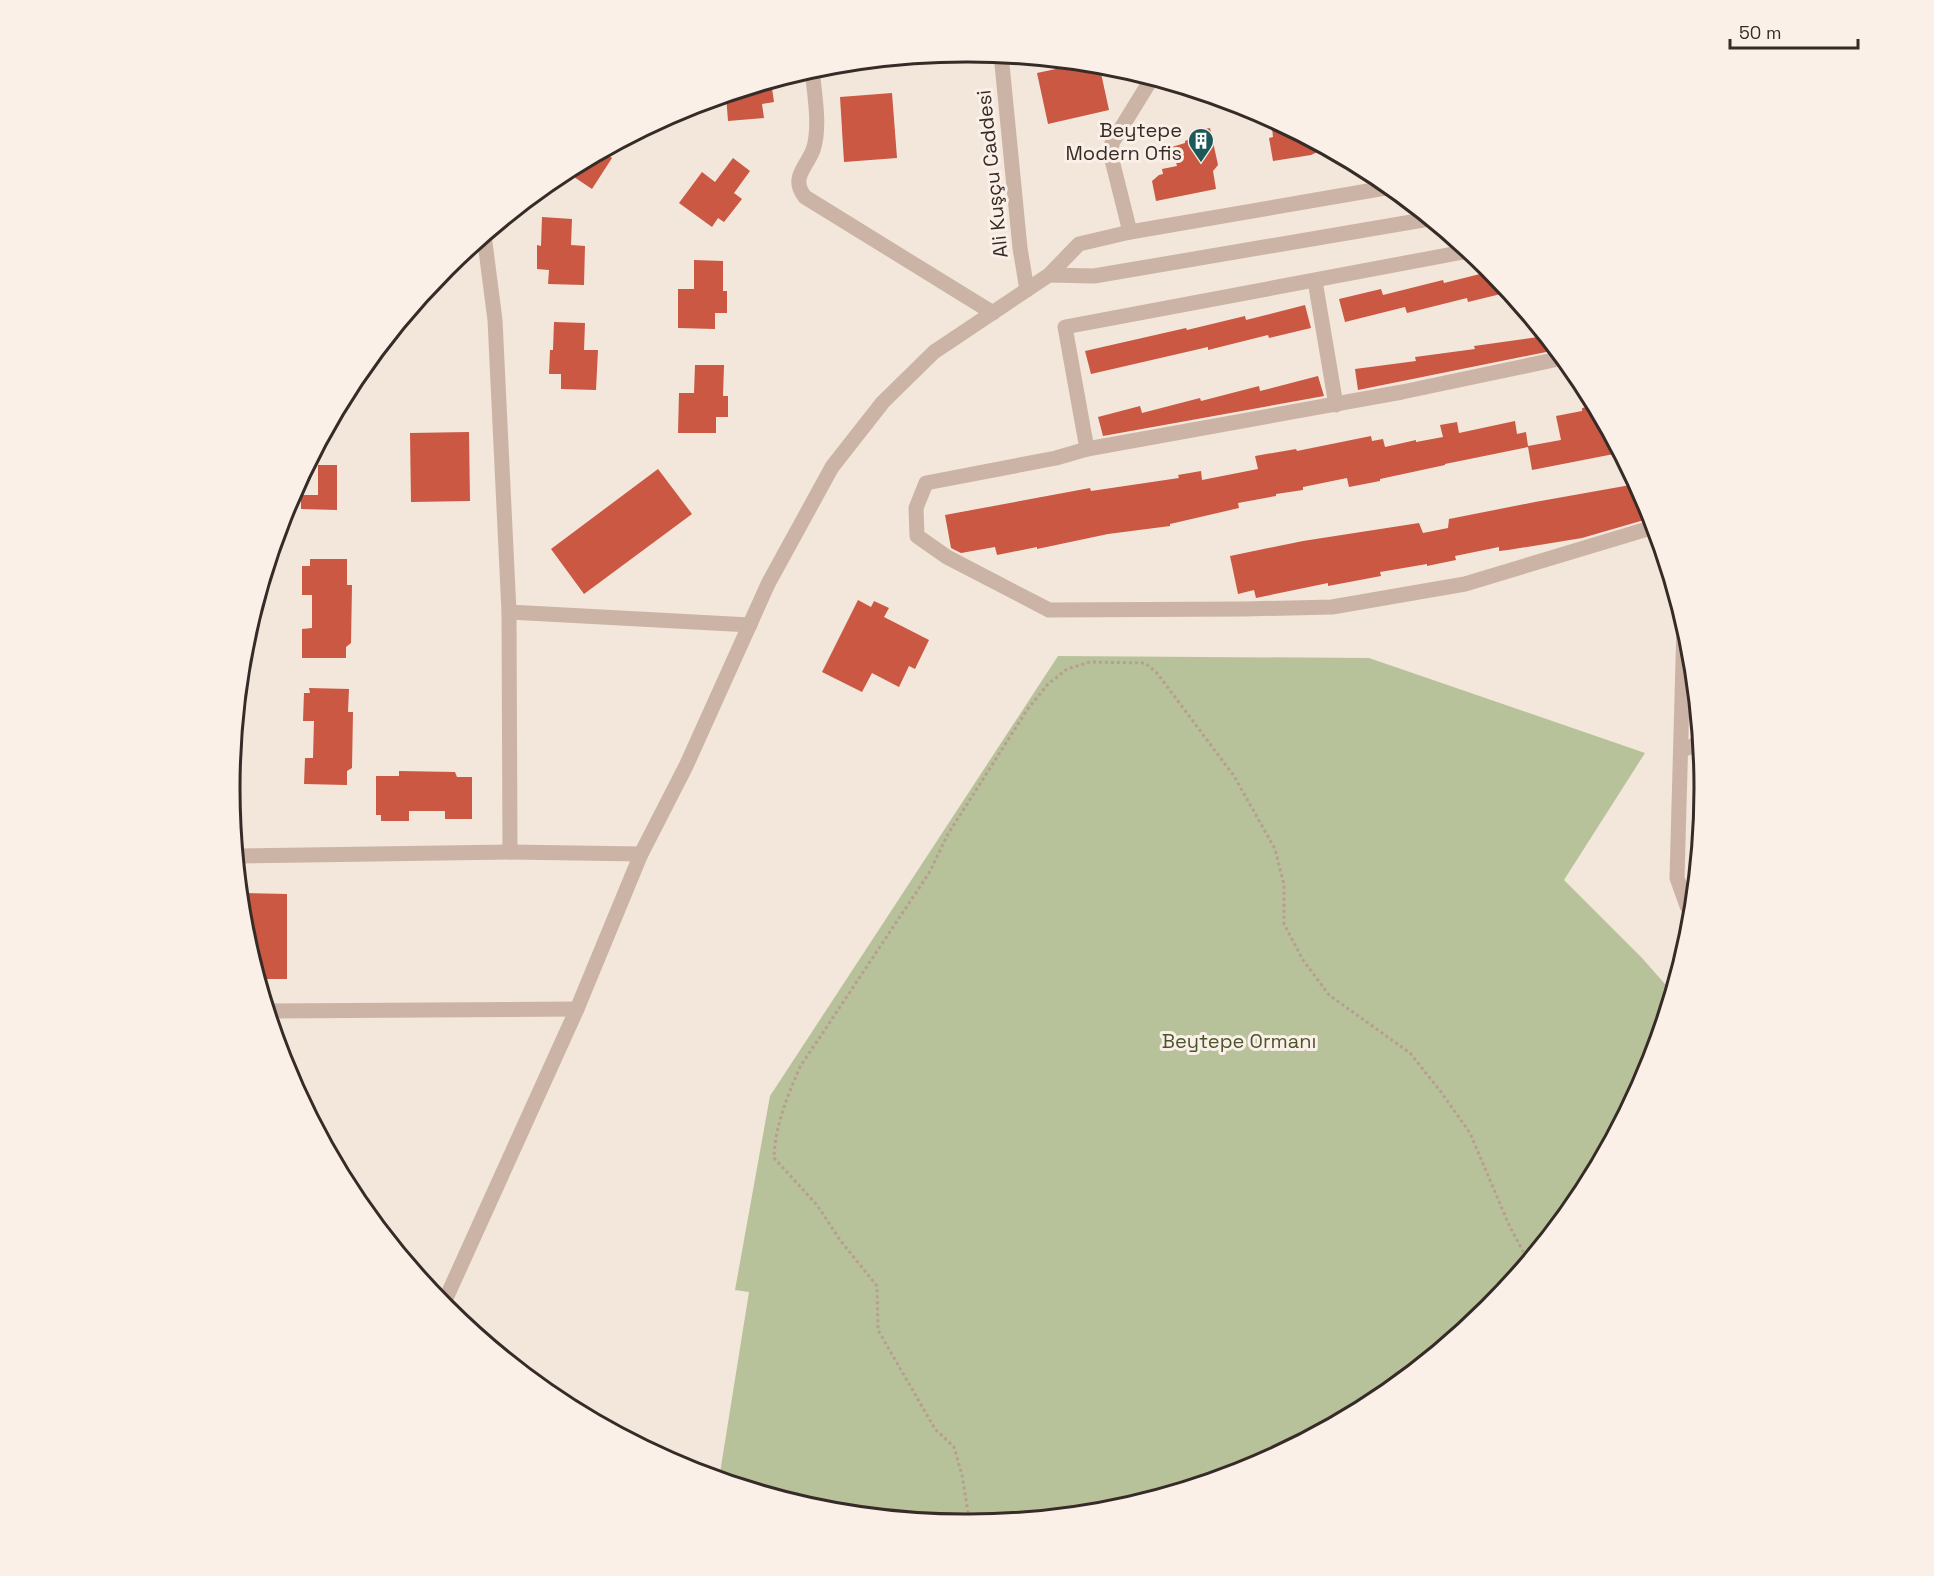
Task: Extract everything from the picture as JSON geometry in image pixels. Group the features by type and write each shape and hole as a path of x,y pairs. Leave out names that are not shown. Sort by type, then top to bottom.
{"street":[{"name":"Ali Kuşçu Caddesi","path":"1002,63 1020,248 1027,290"},
{"path":"813,78 817,132 813,149 798,177 799,189 805,197 993,313"},
{"path":"1131,232 1111,156 1112,143 1148,84"},
{"path":"447,1296 577,1010 641,854 686,766 768,584 832,467 883,402 934,352 1049,275 1079,244 1131,232 1378,189"},
{"path":"1049,275 1094,276 1420,221"},
{"path":"485,245 495,320 509,612 510,852"},
{"path":"1087,449 1065,327 1458,253"},
{"path":"1315,281 1336,405"},
{"path":"1553,360 1336,405 1087,449 1056,458 926,483 916,508 917,536 947,557 1049,610 1233,609 1332,607 1464,584 1646,530"},
{"path":"509,612 750,625"},
{"path":"1683,668 1677,878 1685,898"},
{"path":"1682,750 1692,746"},
{"path":"244,856 510,852 641,854"},
{"path":"276,1011 577,1010"}],"path":[{"path":"968,1514 962,1475 954,1447 935,1429 878,1330 877,1286 840,1240 818,1205 774,1158 774,1142 785,1101 800,1067 929,873 948,834 1027,710 1048,684 1067,669 1090,662 1121,661 1145,663 1157,673 1234,776 1275,849 1284,885 1284,924 1303,960 1329,995 1410,1053 1441,1092 1470,1133 1509,1225 1524,1253"}],"green space":[{"name":"Beytepe Ormanı","path":"1058,656 1369,658 1645,753 1564,880 1666,985 1638,1066 1619,1109 1596,1151 1571,1192 1513,1267 1481,1302 1446,1334 1371,1392 1288,1440 1245,1459 1201,1476 1109,1501 1015,1513 919,1513 872,1508 825,1501 779,1490 720,1471 749,1292 735,1290 770,1096"}],"building":[{"path":"1061,68 1101,74 1109,110 1048,124 1037,73"},
{"path":"772,88 774,102 762,104 764,118 728,121 727,102"},
{"path":"892,93 897,158 844,162 840,97"},
{"name":"Beytepe Modern Ofis","path":"1210,128 1218,165 1213,171 1216,189 1156,201 1152,181 1163,174 1162,169 1177,166 1172,147 1185,143 1190,139 1192,132"},
{"path":"1272,129 1317,152 1273,161 1269,138 1273,137"},
{"path":"609,156 612,158 592,189 574,177"},
{"path":"733,158 750,171 734,193 742,199 724,222 718,218 712,227 679,203 702,172 715,182"},
{"path":"542,217 572,219 571,245 585,246 584,285 548,284 549,270 537,269 537,245 541,246"},
{"path":"694,260 723,261 723,291 727,291 727,313 715,313 715,329 678,328 678,289 694,289"},
{"path":"1481,274 1500,294 1468,302 1467,298 1407,313 1405,307 1345,322 1339,299 1381,289 1383,295 1443,280 1444,283"},
{"path":"1305,305 1311,328 1269,338 1268,335 1208,350 1208,347 1091,374 1085,351 1245,316 1246,320"},
{"path":"554,322 585,323 584,350 598,350 596,390 561,389 561,374 549,374"},
{"path":"1536,337 1547,352 1358,390 1355,369 1416,361 1415,357 1475,349 1474,346"},
{"path":"695,365 724,365 723,396 728,396 728,417 716,417 716,433 678,433 679,393 694,393"},
{"path":"1318,376 1324,396 1103,436 1098,417 1140,406 1142,413 1259,386 1260,391"},
{"path":"1585,407 1612,454 1532,470 1528,447 1349,487 1347,478 1303,487 1303,490 1238,503 1239,508 1170,524 1170,526 1108,534 997,555 995,547 961,553 951,548 945,515 1090,488 1091,491 1179,478 1178,475 1201,471 1202,480 1258,469 1255,456 1296,449 1297,451 1371,436 1372,441 1383,439 1385,447 1416,440 1416,442 1443,437 1440,425 1457,422 1459,433 1515,421 1517,434 1526,432 1528,446 1561,440 1556,416 1582,411 1582,408"},
{"path":"469,432 470,501 411,502 410,433"},
{"path":"318,465 337,465 337,510 301,509 303,495 318,495"},
{"path":"658,469 692,514 584,594 551,549"},
{"path":"1627,486 1642,521 1582,538 1499,551 1499,547 1455,556 1456,560 1380,572 1381,576 1328,586 1328,583 1256,598 1254,590 1238,594 1230,556 1303,541 1419,523 1423,533 1448,528 1449,519"},
{"path":"310,559 347,559 347,585 352,585 351,643 346,647 346,658 302,658 302,629 312,628 312,595 302,595 302,566 310,566"},
{"path":"858,600 871,607 874,601 889,608 884,617 929,640 915,669 909,666 899,687 872,673 862,692 822,672"},
{"path":"309,688 349,689 348,712 353,712 352,768 347,771 347,785 304,784 305,758 313,758 314,721 303,721 304,693 310,693"},
{"path":"399,771 455,772 457,777 472,777 472,819 445,819 445,811 409,811 409,821 381,821 381,815 376,815 376,776 399,776"},
{"path":"249,893 287,894 287,979 266,979 254,930"}],"place":[{"name":"Beytepe Modern Ofis","path":"1201,164"}]}
